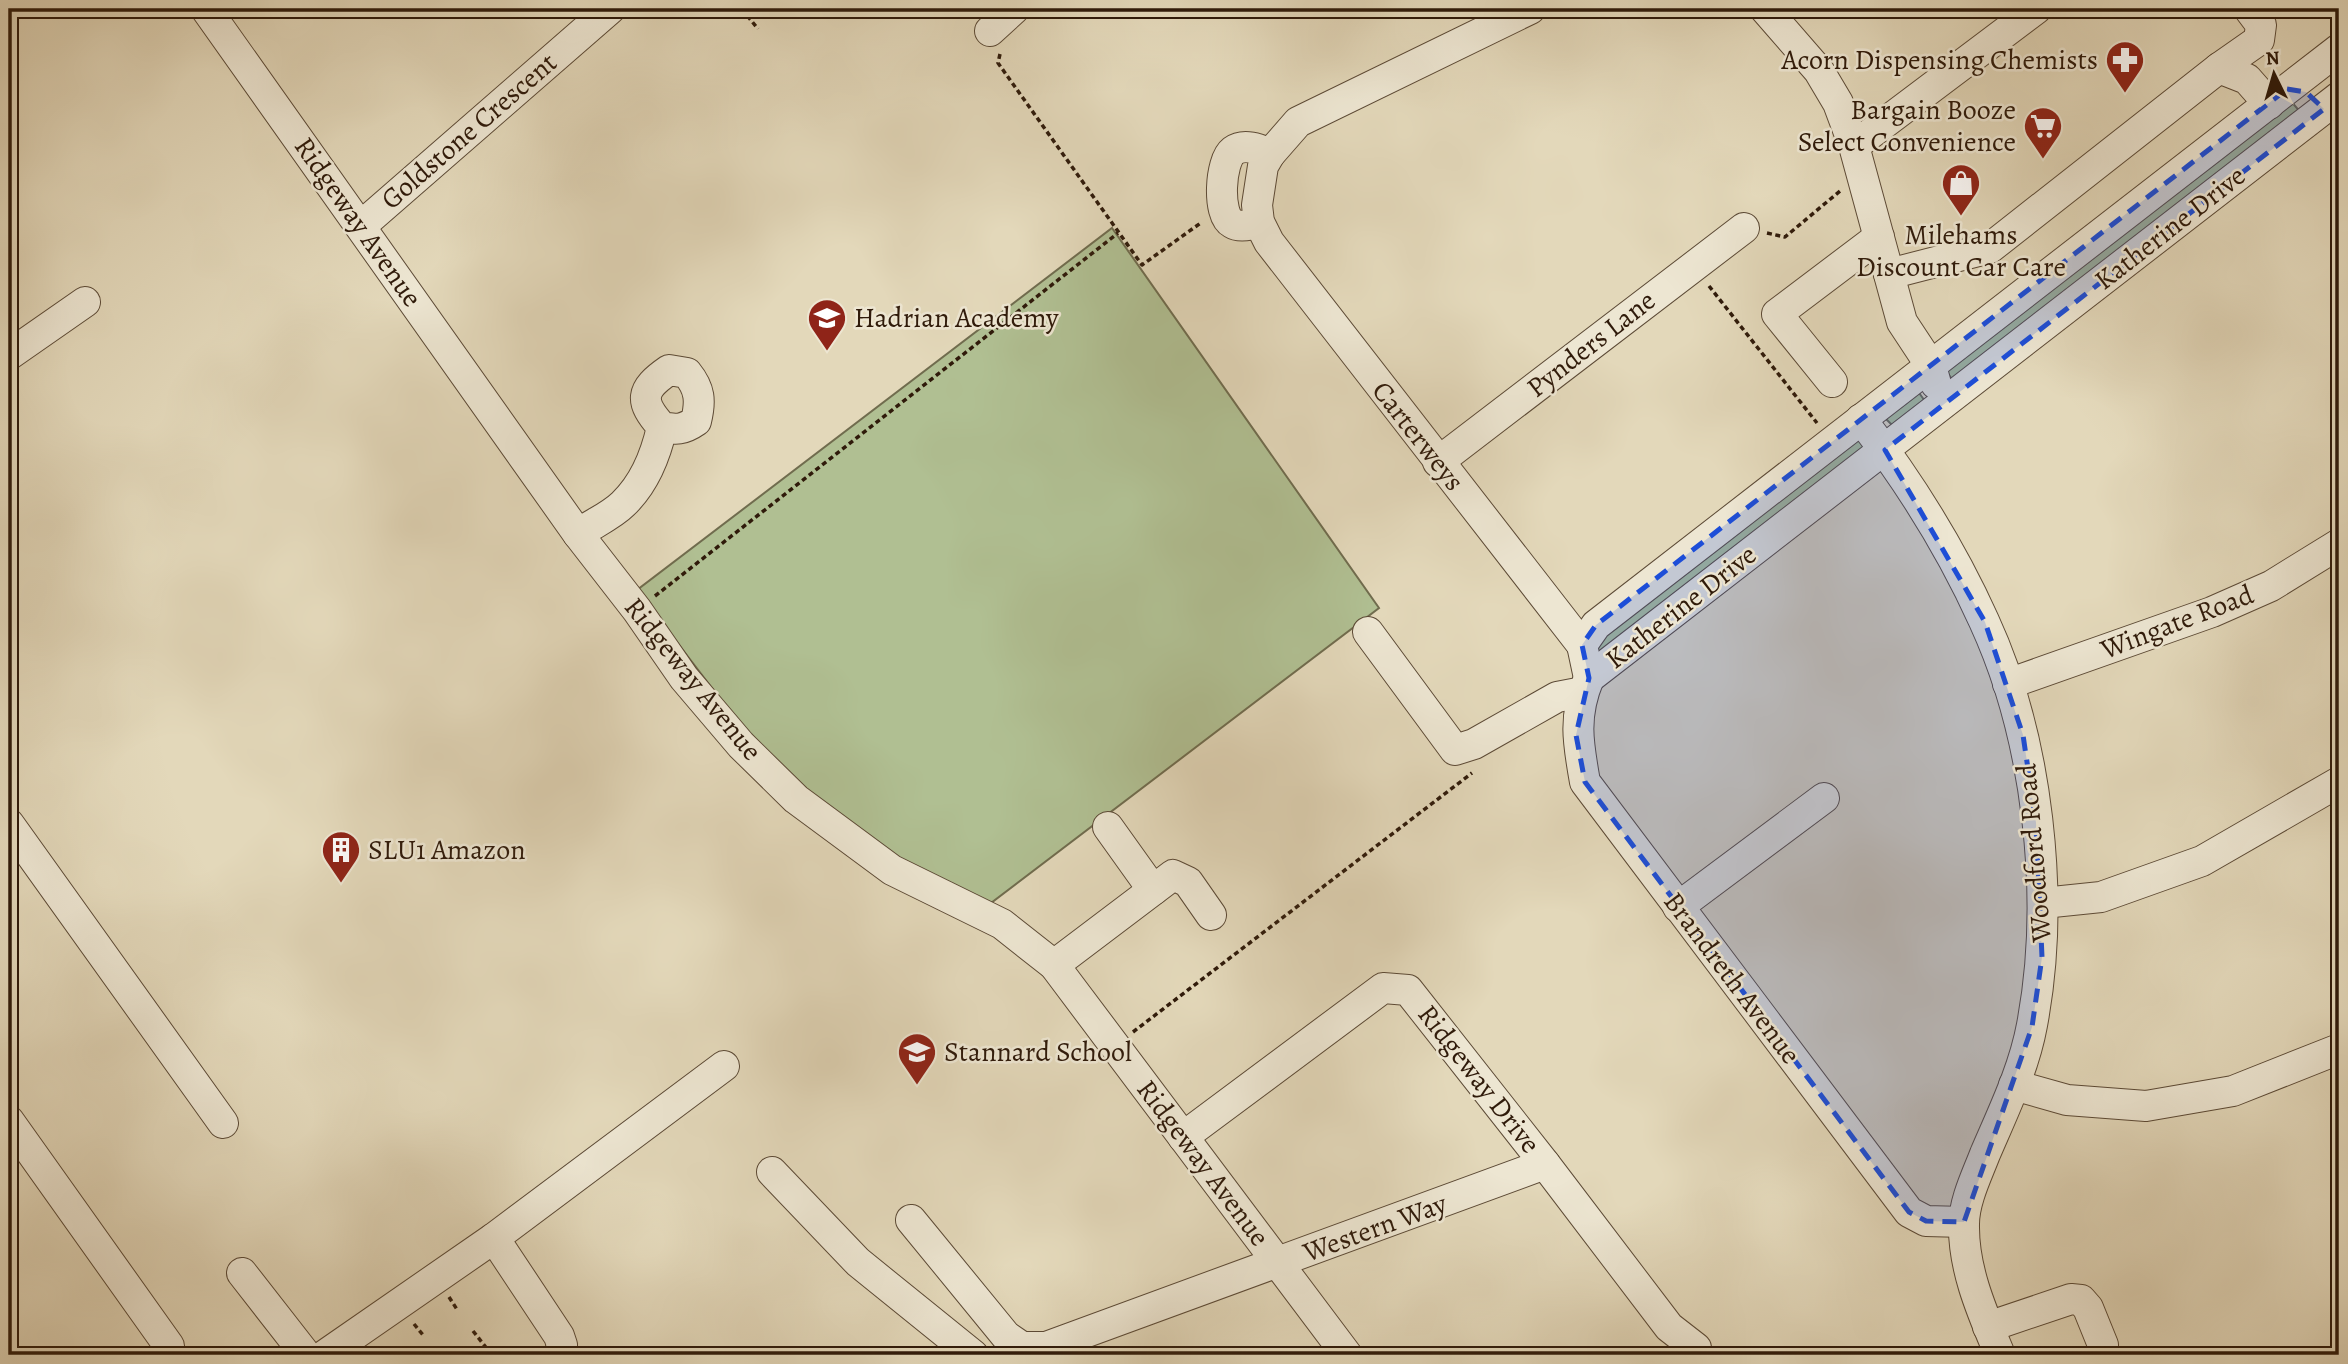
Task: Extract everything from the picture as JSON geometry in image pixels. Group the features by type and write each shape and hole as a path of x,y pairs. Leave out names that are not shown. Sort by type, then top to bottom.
{"street":[{"name":"Ridgeway Avenue","path":"206,9 578,534 637,610 684,678 741,745 796,799 892,870 1002,924 1055,965 1347,1355"},
{"name":"Goldstone Crescent","path":"361,226 610,9"},
{"path":"990,31 1014,9"},
{"path":"1270,154 1250,147 1234,151 1226,160 1223,212 1231,223 1241,226 1259,222 1257,205 1263,166 1298,122 1530,9"},
{"path":"1857,159 2036,9"},
{"path":"1889,274 1990,248 2219,68 2259,40 2261,25 2249,9"},
{"path":"1776,12 1819,71 1838,103 1857,159 1902,322 1931,366 1942,405"},
{"name":"Katherine Drive","path":"1586,685 1582,645 1596,625 2339,49"},
{"name":"Katherine Drive","path":"1586,685 1942,405 2334,112 2305,92 2278,97 2247,79 2219,68"},
{"name":"Carterweys","path":"1259,222 1269,242 1582,645"},
{"name":"Pynders Lane","path":"1438,462 1744,228"},
{"path":"1832,382 1777,314 1879,237"},
{"path":"9,355 85,302"},
{"path":"1861,419 1885,450"},
{"path":"578,534 622,505 642,482 662,427"},
{"name":"Woodford Road","path":"1885,450 1941,539 1979,610 2008,684 2023,735 2036,823 2043,903 2042,957 2032,1027 2014,1085 1975,1179 1964,1222 1967,1259 2000,1355"},
{"name":"Wingate Road","path":"2008,684 2212,612 2271,586 2339,544"},
{"path":"1368,632 1455,750 1474,744 1557,697 1586,685"},
{"name":"Brandreth Avenue","path":"1586,685 1576,735 1585,782 1909,1212 1926,1221 1964,1222"},
{"path":"2043,903 2101,897 2202,861 2339,782"},
{"path":"1678,906 1824,798"},
{"path":"9,824 222,1123"},
{"path":"1108,827 1132,861 1163,883"},
{"path":"1055,965 1163,883 1188,882 1211,915"},
{"name":"Ridgeway Drive","path":"1183,1137 1383,988 1408,990 1669,1327 1696,1348"},
{"path":"2014,1085 2067,1100 2146,1106 2233,1091 2339,1049"},
{"path":"325,1355 494,1238 724,1066"},
{"path":"9,1122 169,1346"},
{"name":"Western Way","path":"911,1220 1006,1336 1022,1347 1046,1347 1545,1164"},
{"path":"772,1172 858,1262 972,1355"},
{"path":"494,1238 559,1336 562,1345 559,1355"},
{"path":"242,1273 306,1355"},
{"path":"1989,1327 2071,1299 2081,1300 2088,1307 2103,1345"}],"path":[{"path":"742,9 758,29"},
{"path":"990,31 1000,55 998,63 1142,265 1204,221 1223,212"},
{"path":"1744,228 1785,237 1857,159"},
{"path":"637,610 1118,233"},
{"path":"1693,265 1825,433"},
{"path":"1115,1046 1476,769"},
{"path":"473,1331 492,1355"}],"highlighted area":[{"path":"2287,89 2306,92 2324,109 1885,450 1985,622 2023,735 2036,823 2042,957 2032,1027 1964,1222 1926,1221 1909,1212 1585,782 1576,735 1589,678 1582,645 1596,625"}],"green space":[{"path":"2290,100 2302,114 1954,382 1944,368"},
{"path":"1112,228 1379,608 987,906 894,861 811,800 751,739 637,590"},
{"path":"1917,390 1927,404 1896,429 1883,416"},
{"path":"1857,435 1869,449 1601,655 1591,640"}],"place":[{"name":"Acorn Dispensing Chemists","path":"2125,94"},
{"name":"Bargain Booze Select Convenience","path":"2043,160"},
{"name":"Milehams Discount Car Care","path":"1961,217"},
{"name":"Hadrian Academy","path":"827,352"},
{"name":"SLU1 Amazon","path":"341,884"},
{"name":"Stannard School","path":"917,1086"}]}
